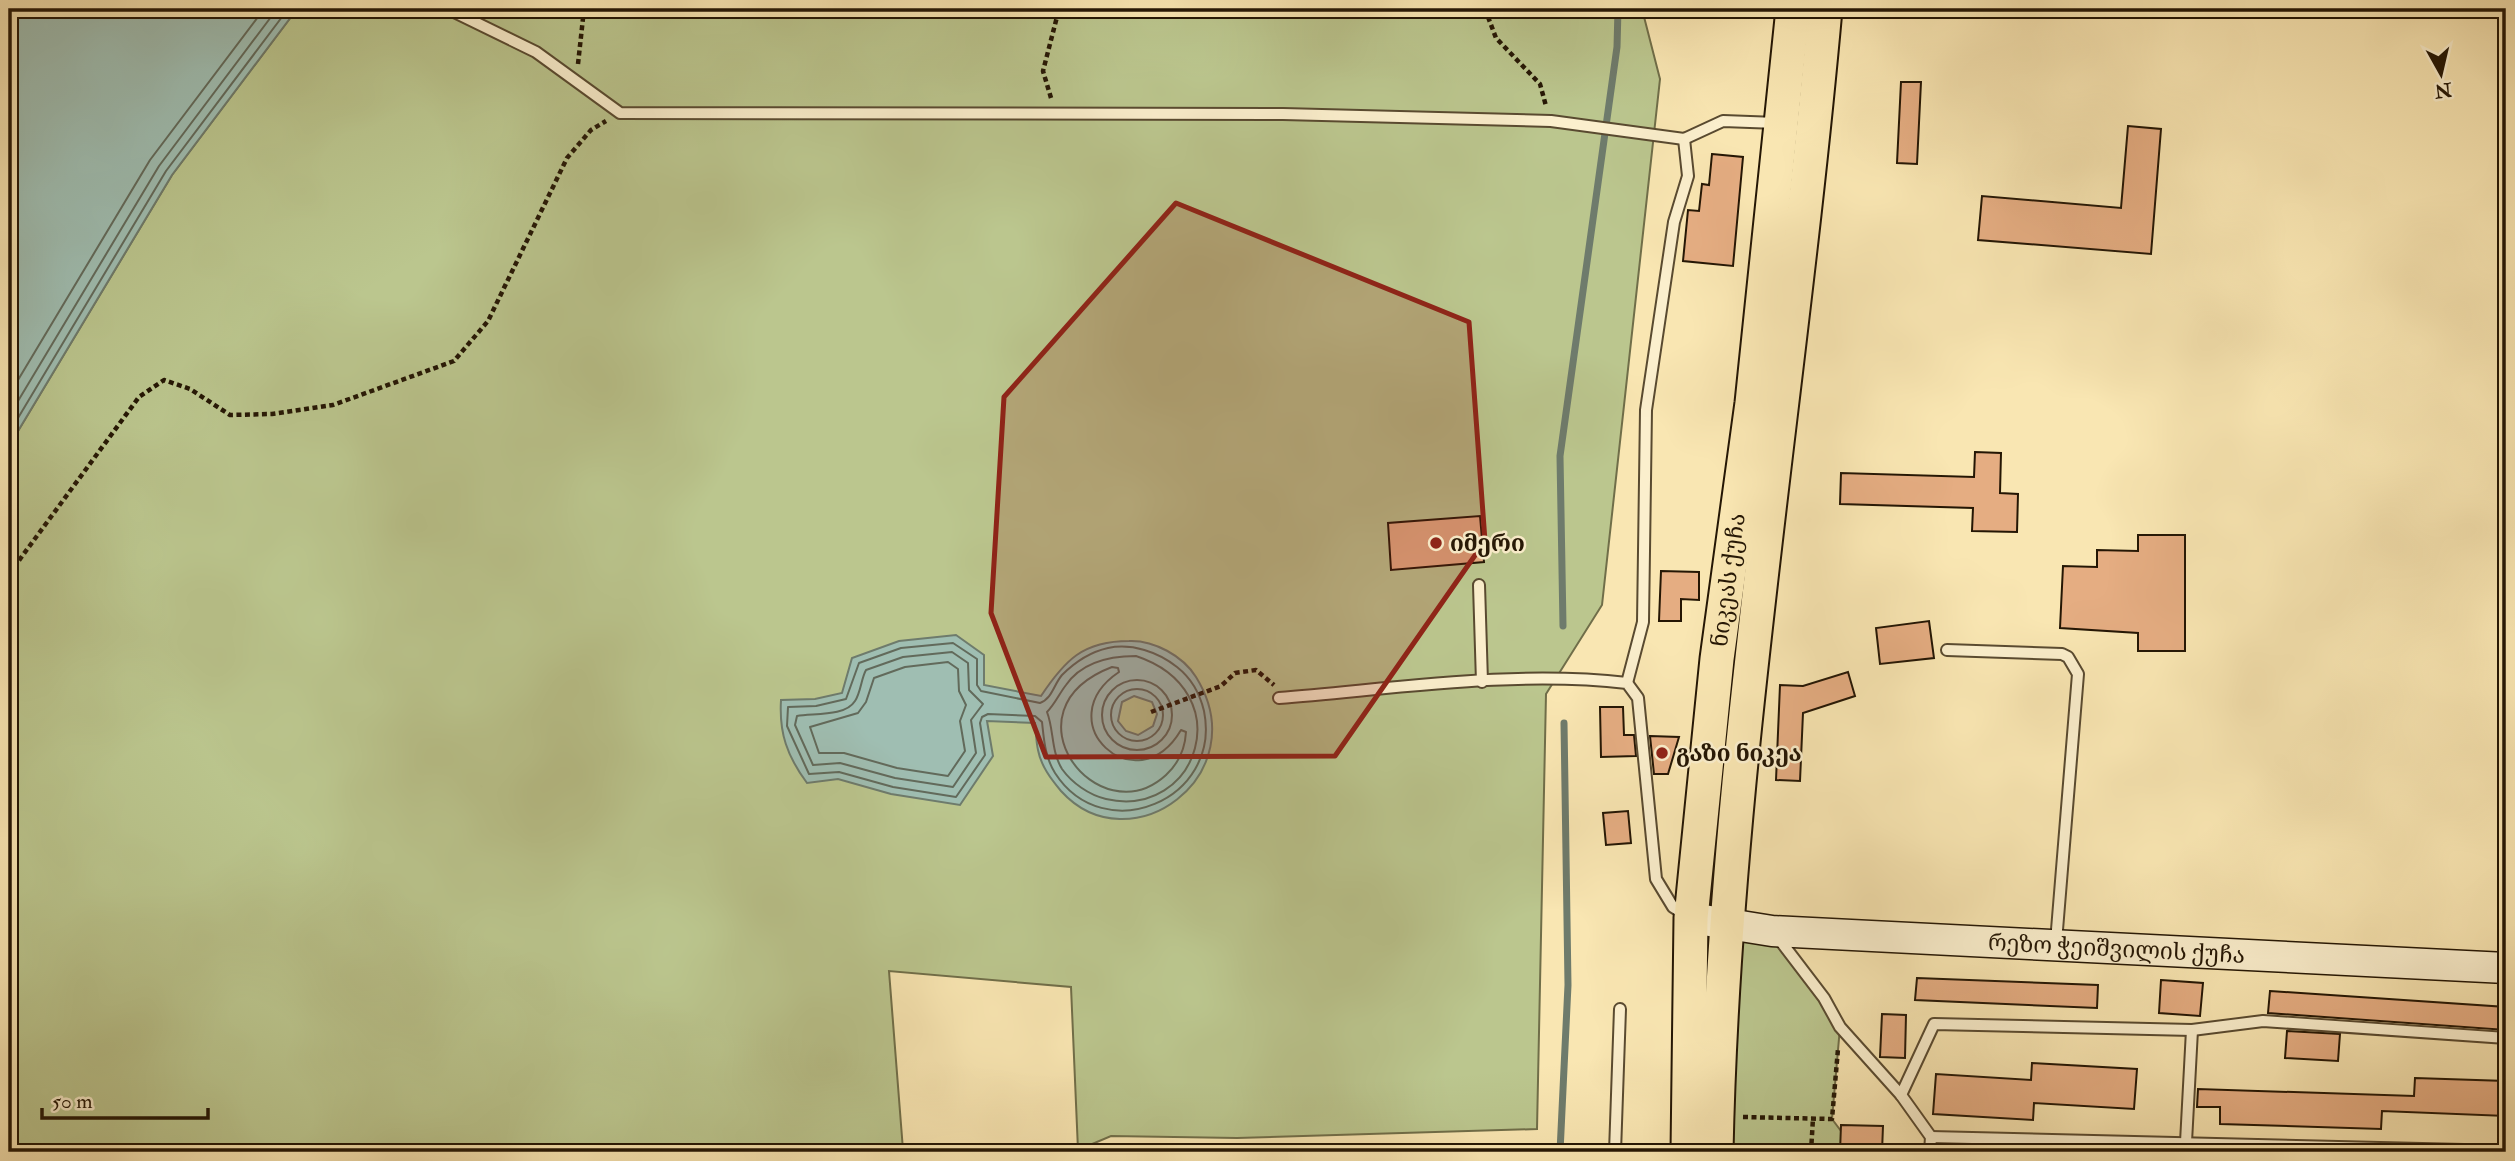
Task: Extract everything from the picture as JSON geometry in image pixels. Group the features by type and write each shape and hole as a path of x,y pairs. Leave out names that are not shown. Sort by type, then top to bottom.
{"main road":[{"name":"ნიკეას ქუჩა","path":"1688,1152 1691,918 1717,659 1752,403 1784,123 1793,9"},
{"name":"ნიკეას ქუჩა","path":"1716,1152 1727,926 1748,667 1815,120 1825,9"},
{"name":"რეზო ჭეიშვილის ქუჩა","path":"1691,918 1727,926 1772,931 2506,968"}],"lane":[{"path":"448,9 536,52 620,113 1055,112 1551,121 1685,139 1723,121 1784,123"},
{"path":"1627,683 1643,622 1646,410 1674,222 1688,176 1685,139"},
{"path":"1479,585 1482,682"},
{"path":"1947,650 2062,654 2068,657 2078,674 2056,944"},
{"path":"1279,698 1482,682 1590,679 1627,683 1638,698 1656,879 1673,907 1691,918"},
{"path":"1772,931 1824,998 1840,1027 1901,1095 1931,1137 1930,1152"},
{"path":"1615,1152 1620,1009"},
{"path":"1901,1095 1934,1024 2192,1030 2263,1021 2506,1038"},
{"path":"2186,1142 2192,1030"},
{"path":"1931,1137 2186,1142 2356,1150 2506,1151"}],"path":[{"path":"577,81 584,9"},
{"path":"1055,112 1043,71 1059,9"},
{"path":"1485,9 1496,38 1540,84 1551,121"},
{"path":"9,574 139,397 164,380 190,388 230,415 272,414 333,405 454,361 488,321 567,158 591,130 620,113"},
{"path":"1151,712 1221,686 1235,673 1256,670 1276,688 1279,698"},
{"path":"1717,1117 1832,1119 1840,1027"},
{"path":"1811,1152 1813,1118"}],"highlighted area":[{"path":"1176,203 1469,322 1485,541 1335,756 1046,757 991,613 1004,397"}],"green space":[{"path":"297,9 1642,9 1660,79 1602,605 1546,694 1537,1129 1237,1138 1111,1136 1078,1150 1071,987 889,971 903,1150 9,1152 9,446 172,175"},
{"path":"1727,926 1772,931 1840,1027 1832,1119 1844,1135 1843,1152 1716,1152"}],"water":[{"path":"9,9 297,9 172,175 9,446"},
{"path":"956,635 984,655 984,685 1041,696 1058,672 1087,649 1129,641 1158,646 1184,662 1196,677 1211,713 1210,747 1198,776 1177,799 1150,814 1120,819 1089,812 1061,791 1041,761 1035,723 987,721 993,756 960,805 891,794 838,779 807,783 786,744 781,723 781,700 815,699 842,693 852,658 899,641","holes":["1134,696 1152,702 1157,714 1153,726 1138,735 1126,731 1118,721 1122,702"]}],"building":[{"path":"1901,82 1921,82 1917,164 1897,163"},
{"path":"2128,126 2161,129 2151,254 1978,240 1982,196 2121,208"},
{"path":"1712,154 1743,157 1733,266 1683,261 1688,210 1699,211 1702,184 1709,185"},
{"path":"1975,452 2001,453 2000,493 2018,494 2017,532 1972,531 1973,508 1840,504 1841,473 1974,477"},
{"name":"იმერი","path":"1480,516 1484,562 1391,570 1388,523"},
{"path":"2138,535 2185,535 2185,651 2138,651 2138,633 2060,628 2063,566 2097,567 2097,550 2138,551"},
{"path":"1661,571 1699,572 1699,600 1681,599 1681,621 1659,621"},
{"path":"1929,621 1934,658 1880,664 1876,628"},
{"path":"1848,672 1855,696 1803,713 1800,781 1776,780 1780,685 1803,686"},
{"path":"1600,707 1623,707 1624,735 1634,735 1636,756 1601,757"},
{"path":"1650,736 1679,737 1668,774 1654,774"},
{"path":"1628,811 1631,843 1606,845 1603,813"},
{"path":"1917,978 2098,985 2097,1008 1915,1000"},
{"path":"2161,980 2203,983 2200,1016 2159,1013"},
{"path":"2270,991 2506,1007 2506,1030 2268,1013"},
{"path":"1882,1014 1906,1015 1905,1058 1880,1057"},
{"path":"2287,1031 2340,1034 2338,1061 2285,1058"},
{"path":"2032,1063 2137,1069 2134,1109 2034,1103 2033,1120 1933,1114 1936,1074 2031,1080"},
{"path":"2415,1078 2506,1081 2506,1116 2382,1111 2381,1129 2220,1124 2220,1107 2197,1107 2198,1089 2414,1096"},
{"path":"1841,1125 1883,1126 1882,1152 1840,1152"}],"waterway":[{"path":"1563,626 1560,456 1617,47 1618,9"},
{"path":"1560,1152 1568,985 1564,723"}],"place":[{"name":"იმერი","path":"1436,543"},
{"name":"გაზი ნიკეა","path":"1662,753"}]}
